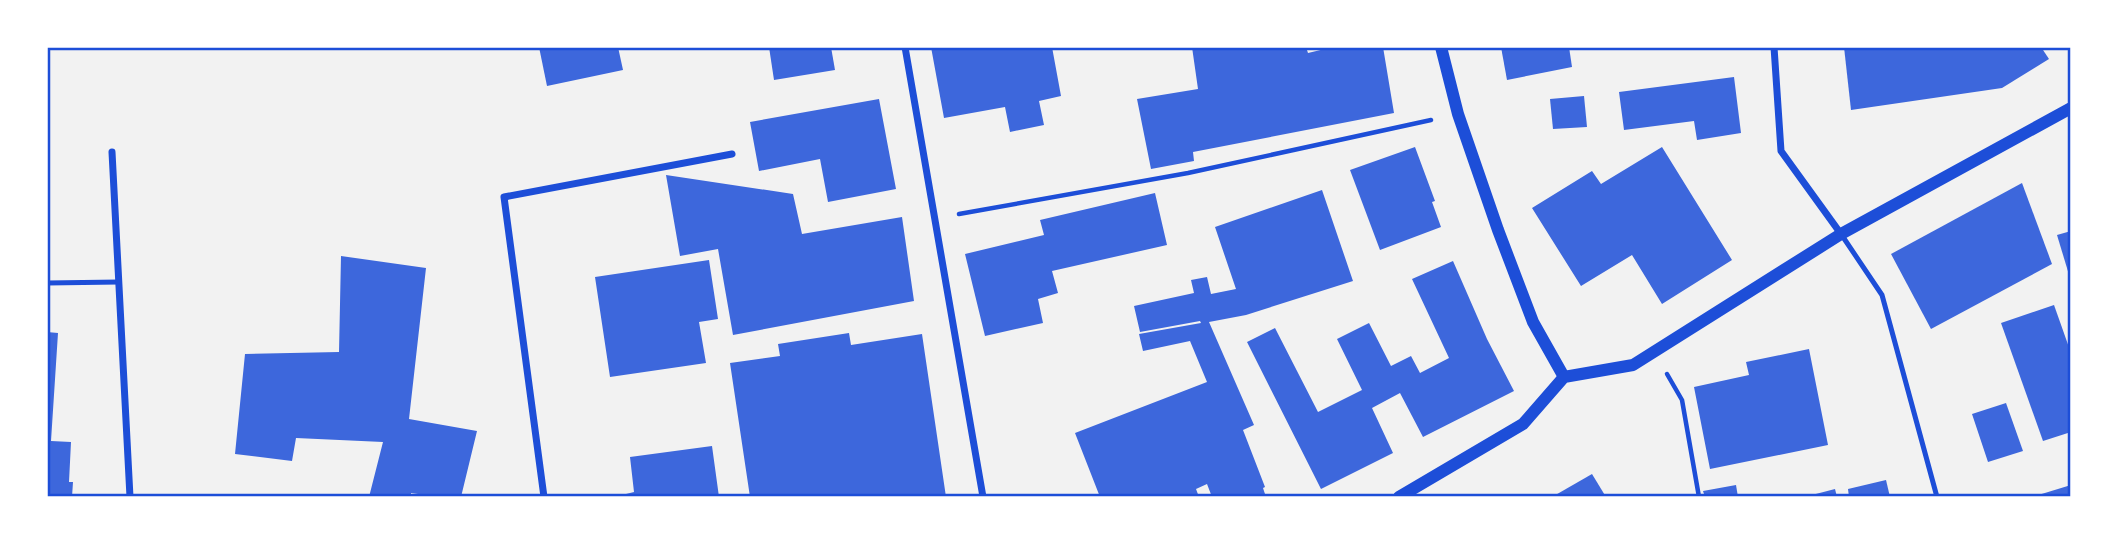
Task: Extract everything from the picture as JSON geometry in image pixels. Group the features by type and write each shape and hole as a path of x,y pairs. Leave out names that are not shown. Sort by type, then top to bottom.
{"street":[{"path":"905,47 983,497"},
{"path":"1441,47 1474,164 1533,322 1564,377"},
{"path":"1774,47 1781,150 1841,234"},
{"path":"1399,497 1523,424 1564,377 1633,365 1841,234 2071,108"},
{"path":"112,152 130,497"},
{"path":"544,497 504,197 732,154"}],"lane":[{"path":"1841,234 1882,295 1937,497"},
{"path":"47,283 119,282"}],"path":[{"path":"934,219 1188,173 1458,114"},
{"path":"1655,352 1682,401 1699,497"}],"building":[{"path":"539,47 618,47 623,70 547,86"},
{"path":"769,47 831,47 835,70 774,80"},
{"path":"931,47 1052,47 1061,96 1039,101 1044,125 1010,132 1005,107 944,118"},
{"path":"1192,47 1306,47 1308,53 1333,47 1383,47 1394,113 1193,152 1194,161 1151,169 1137,99 1198,89"},
{"path":"1501,47 1569,47 1572,67 1507,80"},
{"path":"1844,47 2041,47 2049,59 2002,88 1851,110"},
{"path":"1734,77 1741,133 1697,140 1694,121 1624,130 1619,92"},
{"path":"1584,96 1587,127 1553,129 1550,99"},
{"path":"879,99 896,189 828,202 820,159 759,171 750,122"},
{"path":"1415,147 1435,201 1432,202 1441,227 1380,250 1350,170"},
{"path":"1662,147 1732,260 1662,304 1632,255 1581,286 1532,208 1592,171 1601,184"},
{"path":"666,175 793,194 802,234 902,217 914,301 733,335 718,249 680,256"},
{"path":"2022,183 2052,264 1931,329 1891,254"},
{"path":"1322,190 1353,281 1246,315 1209,322 1254,425 1243,430 1265,487 1266,497 1212,497 1207,484 1196,489 1199,497 1100,497 1075,433 1207,382 1190,341 1143,351 1139,334 1201,323 1200,321 1140,332 1134,306 1194,293 1191,280 1207,277 1211,294 1236,289 1215,227"},
{"path":"1155,193 1167,245 1052,271 1058,293 1038,299 1043,323 985,336 965,254 1044,235 1040,220"},
{"path":"2071,231 2071,278 2070,278 2057,235"},
{"path":"341,256 426,268 409,419 477,431 461,497 411,493 411,497 369,497 383,442 296,438 292,461 235,454 245,354 339,352"},
{"path":"709,260 718,319 699,322 706,363 610,377 595,277"},
{"path":"1453,261 1487,339 1514,391 1423,437 1400,393 1372,408 1393,453 1321,489 1247,342 1275,328 1318,412 1362,390 1337,339 1369,323 1391,366 1411,356 1420,373 1449,358 1412,279"},
{"path":"2054,305 2071,353 2071,432 2043,441 2001,323"},
{"path":"47,332 58,333 51,441 71,442 69,482 73,482 72,497 47,497"},
{"path":"849,333 851,345 922,334 946,497 750,497 730,363 780,356 778,344"},
{"path":"1809,349 1828,445 1710,469 1694,387 1749,375 1746,362"},
{"path":"2006,403 2023,451 1988,462 1972,414"},
{"path":"712,446 719,497 614,497 634,492 630,457"},
{"path":"1592,474 1606,497 1552,497"},
{"path":"1886,480 1890,497 1849,497 1848,489"},
{"path":"1736,485 1738,497 1705,497 1703,491"},
{"path":"2071,485 2071,497 2035,497 2035,496"},
{"path":"1835,489 1837,497 1808,496"}]}
